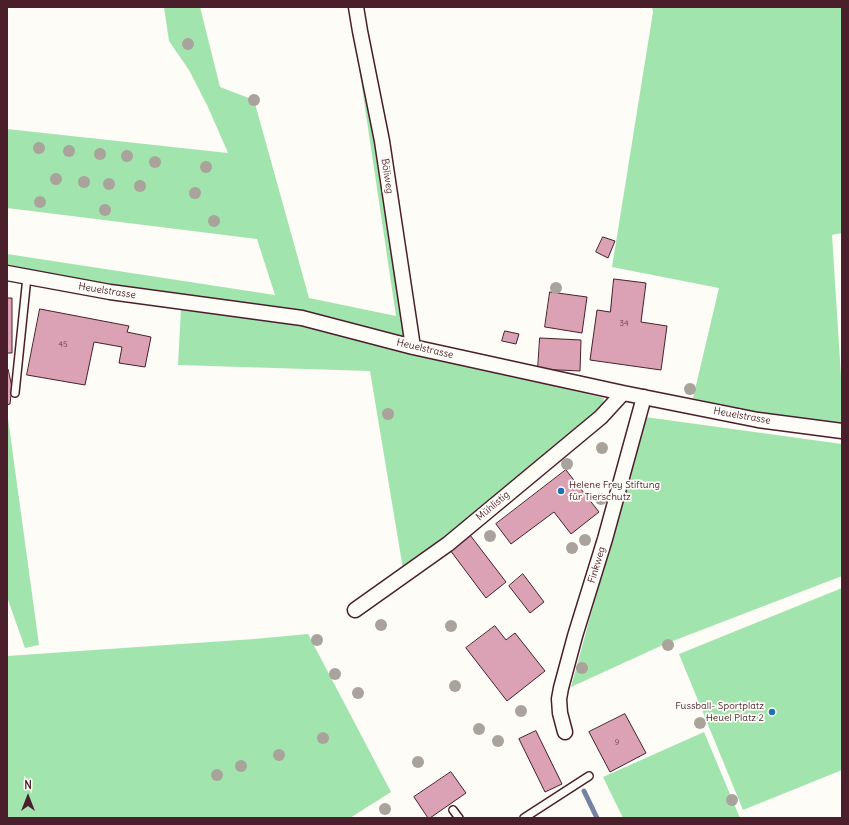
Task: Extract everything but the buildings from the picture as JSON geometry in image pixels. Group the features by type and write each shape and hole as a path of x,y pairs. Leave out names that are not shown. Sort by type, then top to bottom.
{"street":[{"name":"Böliweg","path":"356,7 382,141 413,347"},
{"name":"Heuelstrasse","path":"7,273 110,292 302,318 413,347 623,393 758,420 842,431"},
{"name":"Mühlistig","path":"355,610 448,544 601,417 623,393"},
{"name":"Finkweg","path":"565,732 560,713 559,699 561,688 575,636 605,539 644,397"}],"lane":[{"path":"15,393 26,277"},
{"path":"524,818 589,776"},
{"path":"453,810 459,818"}],"green space":[{"path":"164,7 200,7 220,87 254,100 309,298 396,316 350,7 379,152 410,339 7,266 7,254 275,295 257,239 7,208 7,129 228,153 208,107 189,70 169,41"},
{"path":"652,7 842,7 842,233 832,235 842,392 842,424 756,414 693,398 719,288 612,267 653,12"},
{"path":"181,309 301,325 604,398 601,411 454,530 403,569 370,371 178,365"},
{"path":"7,411 39,645 25,648 7,597"},
{"path":"645,417 842,444 842,576 665,644 571,687"},
{"name":"Fussball- Sportplatz Heuel Platz 2","path":"842,588 842,770 743,810 679,654"},
{"path":"308,634 391,792 350,818 7,818 7,656"},
{"path":"704,732 740,818 623,818 603,777"}],"waterway":[{"path":"584,791 597,818"}],"place":[{"name":"Helene Frey Stiftung für Tierschutz","path":"561,491"},
{"name":"Fussball- Sportplatz Heuel Platz 2","path":"772,712"}]}
